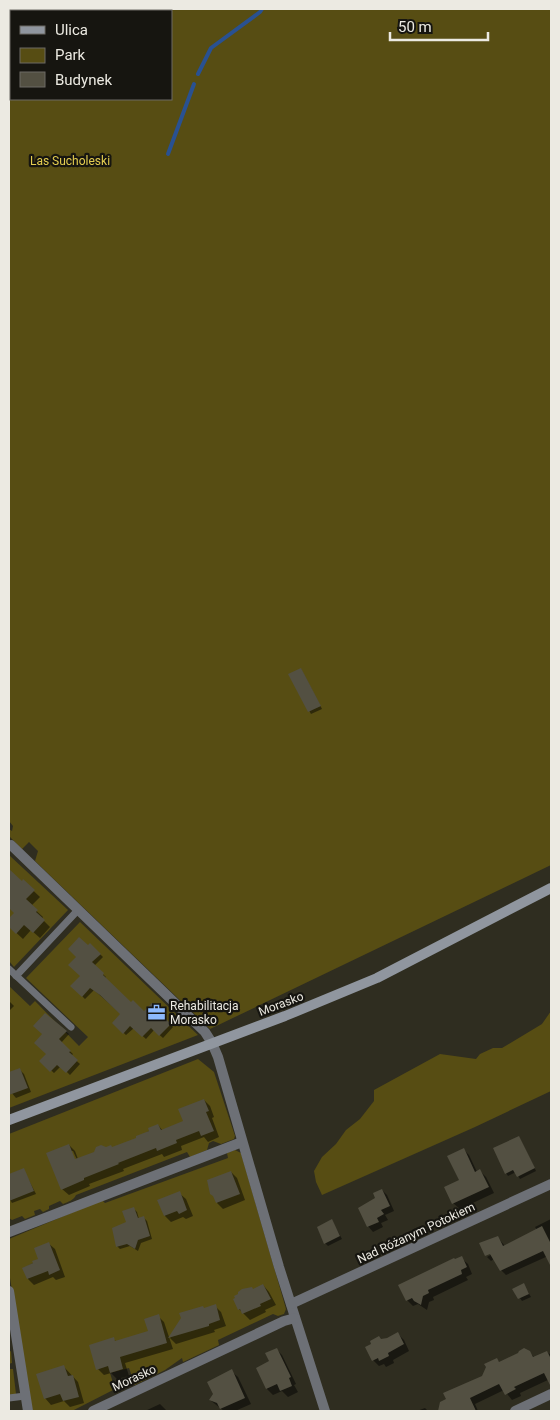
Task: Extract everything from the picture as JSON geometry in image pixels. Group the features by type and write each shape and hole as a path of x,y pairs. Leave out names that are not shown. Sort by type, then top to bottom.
{"street":[{"path":"11,845 205,1032 212,1043 218,1057 295,1318 325,1411"},
{"name":"Morasko","path":"9,1120 318,1003 377,978 551,888"},
{"path":"9,1232 242,1142"},
{"name":"Nad Różanym Potokiem","path":"291,1304 551,1184"},
{"path":"9,1291 28,1411"},
{"name":"Morasko","path":"93,1411 284,1321 295,1318"},
{"path":"515,1411 551,1394"}],"lane":[{"path":"16,976 78,910"},
{"path":"9,969 71,1027"},
{"path":"9,1398 25,1396"}],"green space":[{"name":"Las Sucholeski","path":"9,9 551,9 551,865 210,1029 35,861 38,851 29,842 22,849 10,837 9,840 9,829 12,831 13,826 9,821"},
{"path":"9,855 68,910 14,967 9,961"},
{"path":"80,922 198,1035 9,1108 9,986 30,1006 35,1001 79,1046 88,1037 26,978"},
{"path":"551,1011 551,1091 322,1195 316,1182 314,1171 322,1157 336,1144 346,1130 360,1119 374,1101 374,1090 440,1054 476,1059 480,1054 493,1048 502,1048 542,1024"},
{"path":"198,1059 214,1072 235,1136 234,1139 221,1144 213,1141 209,1143 207,1150 190,1157 187,1152 76,1195 72,1200 63,1204 60,1201 49,1206 49,1209 43,1212 40,1209 34,1211 35,1215 25,1219 22,1216 12,1220 9,1218 9,1134"},
{"path":"235,1150 241,1153 286,1309 284,1314 278,1316 273,1314 218,1340 219,1345 183,1362 182,1358 165,1370 135,1385 129,1368 110,1373 115,1389 72,1411 32,1411 9,1272 9,1239 102,1200 105,1203 228,1158 227,1153"},
{"path":"11,1351 12,1363 9,1364 9,1352"},
{"path":"9,1364 10,1369 13,1369 16,1394 9,1395"}],"building":[{"path":"301,668 321,706 308,712 288,674"},
{"path":"9,869 35,890 26,899 38,910 36,912 45,920 33,933 24,925 16,934 9,927 9,918 14,913 9,908"},
{"path":"79,937 88,945 90,943 101,954 92,962 131,1002 133,1000 144,1011 152,1003 164,1014 163,1016 171,1024 159,1036 151,1028 142,1037 130,1026 123,1034 112,1023 120,1014 100,995 90,988 82,997 70,986 80,976 68,965 76,957 68,949"},
{"path":"45,1013 67,1031 59,1039 78,1060 66,1073 57,1065 50,1072 39,1061 46,1054 34,1043 42,1034 33,1026"},
{"path":"20,1068 28,1088 9,1095 9,1072"},
{"path":"204,1099 209,1111 206,1112 214,1131 201,1136 199,1131 176,1140 177,1143 157,1151 156,1148 118,1163 61,1190 46,1153 69,1144 75,1159 94,1152 96,1147 101,1145 106,1147 111,1145 112,1147 136,1138 136,1136 149,1131 148,1128 158,1124 161,1130 183,1121 178,1109"},
{"path":"519,1136 535,1168 517,1177 513,1170 505,1174 493,1148"},
{"path":"464,1148 475,1172 480,1169 489,1187 452,1204 444,1187 459,1180 447,1156"},
{"path":"24,1168 34,1191 9,1201 9,1174"},
{"path":"231,1171 240,1194 216,1203 210,1194 207,1180"},
{"path":"382,1189 390,1206 381,1210 384,1214 377,1218 379,1222 367,1227 358,1208 375,1198 373,1193"},
{"path":"180,1191 187,1210 179,1214 177,1211 164,1216 157,1200"},
{"path":"134,1207 138,1218 144,1216 150,1236 138,1240 135,1249 127,1244 116,1247 112,1228 126,1222 122,1211"},
{"path":"332,1219 340,1236 324,1244 317,1227"},
{"path":"542,1226 551,1244 551,1267 543,1251 500,1271 490,1254 485,1256 479,1243 498,1236 503,1246"},
{"path":"49,1242 60,1270 49,1275 48,1271 27,1279 22,1268 38,1259 34,1248"},
{"path":"462,1256 467,1267 461,1270 462,1274 428,1290 429,1293 423,1296 421,1305 412,1298 406,1301 398,1285"},
{"path":"524,1283 529,1294 518,1299 512,1289"},
{"path":"263,1284 271,1299 260,1304 261,1306 242,1314 233,1299 235,1298 234,1296 242,1289 252,1287 253,1289"},
{"path":"216,1304 220,1320 209,1324 209,1326 168,1338 181,1318 179,1313"},
{"path":"159,1314 167,1343 120,1357 123,1369 110,1373 108,1366 96,1370 89,1345 114,1337 115,1341 148,1331 144,1319"},
{"path":"398,1332 404,1344 388,1353 389,1356 379,1361 378,1358 372,1361 365,1347 371,1344 370,1341 379,1336 381,1339 387,1338"},
{"path":"277,1348 291,1377 289,1378 292,1386 280,1391 277,1384 266,1389 256,1368 269,1361 265,1353"},
{"path":"524,1348 530,1351 533,1357 547,1351 551,1359 551,1387 544,1373 514,1387 516,1389 505,1395 499,1384 470,1398 476,1411 438,1411 440,1402 446,1399 443,1393 482,1376 486,1367 484,1364 497,1358 499,1362"},
{"path":"64,1365 68,1376 73,1375 79,1397 63,1401 60,1394 44,1399 36,1374"},
{"path":"232,1369 245,1398 220,1409 217,1403 209,1400 213,1394 207,1382"}],"waterway":[{"path":"198,74 211,48 262,9"},
{"path":"168,154 194,84"}],"place":[{"name":"Rehabilitacja Morasko","path":"156,1013"}]}
